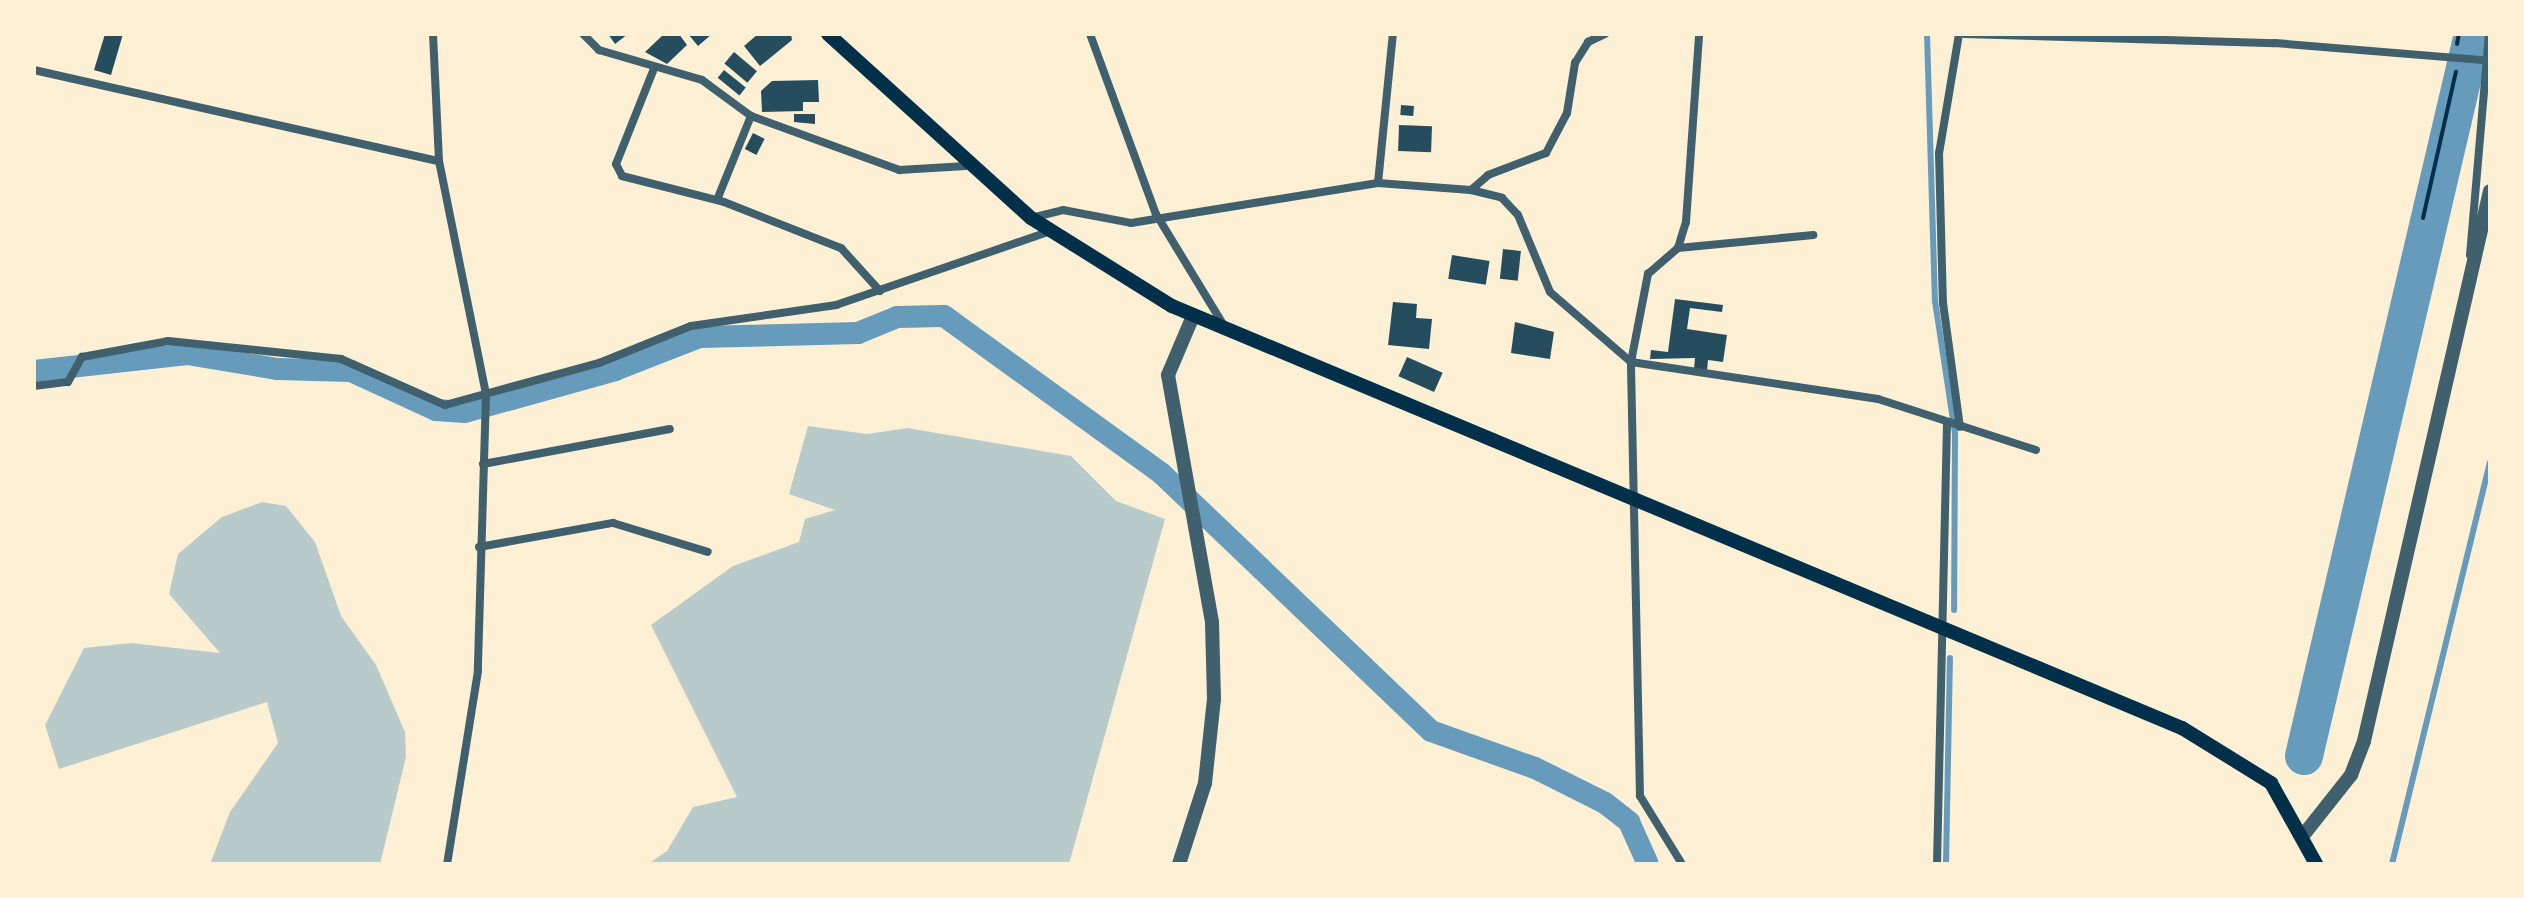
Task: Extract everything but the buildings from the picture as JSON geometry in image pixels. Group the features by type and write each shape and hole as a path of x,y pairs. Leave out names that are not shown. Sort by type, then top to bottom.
{"main road":[{"path":"828,34 966,166 1048,232 1193,316 2230,752 2271,783 2305,833 2316,864"}],"street":[{"path":"433,34 439,161 486,394 479,547 478,671 447,864"},
{"path":"583,34 599,50 653,71 702,80 751,116 899,170 966,166"},
{"path":"1090,34 1156,214 1228,333"},
{"path":"1378,183 1393,34"},
{"path":"1471,190 1488,175 1546,153 1567,113 1575,63 1588,42 1605,34"},
{"path":"1682,864 1640,796 1631,362 1648,274 1678,248 1686,222 1699,34"},
{"path":"1937,864 1954,426 1943,303 1939,153 1961,34 2275,43 2480,60"},
{"path":"2469,271 2480,60 2489,34"},
{"path":"34,70 439,161"},
{"path":"653,71 616,164 622,176 717,200 841,248 880,291"},
{"path":"717,200 751,116"},
{"path":"1031,218 1063,210 1112,224 1156,214 1378,183 1471,190 1502,198 1518,215 1550,292 1631,362 1878,399 2036,450"},
{"path":"2305,833 2351,775 2364,741 2469,271 2490,191"},
{"path":"2479,232 2490,216"},
{"path":"34,386 68,382 82,357 168,341 341,359 445,405 599,363 691,326 785,318 880,291 1048,232"},
{"path":"1678,248 1813,235"},
{"path":"1179,864 1205,783 1214,699 1212,622 1168,375 1193,316"},
{"path":"483,464 670,429"},
{"path":"479,547 613,523 708,552"}],"path":[{"path":"2423,218 2457,59 2459,34"}],"shaded area":[{"path":"808,426 867,434 908,428 1071,456 1116,501 1165,519 1069,864 648,864 667,851 693,807 737,797 651,625 733,566 799,542 805,519 835,510 789,494"},
{"path":"262,502 286,506 315,542 341,616 376,665 405,732 406,757 380,864 210,864 230,812 278,743 267,702 59,769 45,725 84,648 131,643 220,653 169,594 178,554 222,517"}],"waterway":[{"path":"1927,34 1935,301 1955,434 1954,610"},
{"path":"2304,756 2473,34"},
{"path":"34,371 187,354 278,369 351,371 436,410 465,412 615,370 699,337 858,333 897,317 944,316 1161,473 1431,731 1535,768 1605,803 1629,822 1648,864"},
{"path":"2392,864 2490,463"},
{"path":"1946,864 1950,658"}]}
